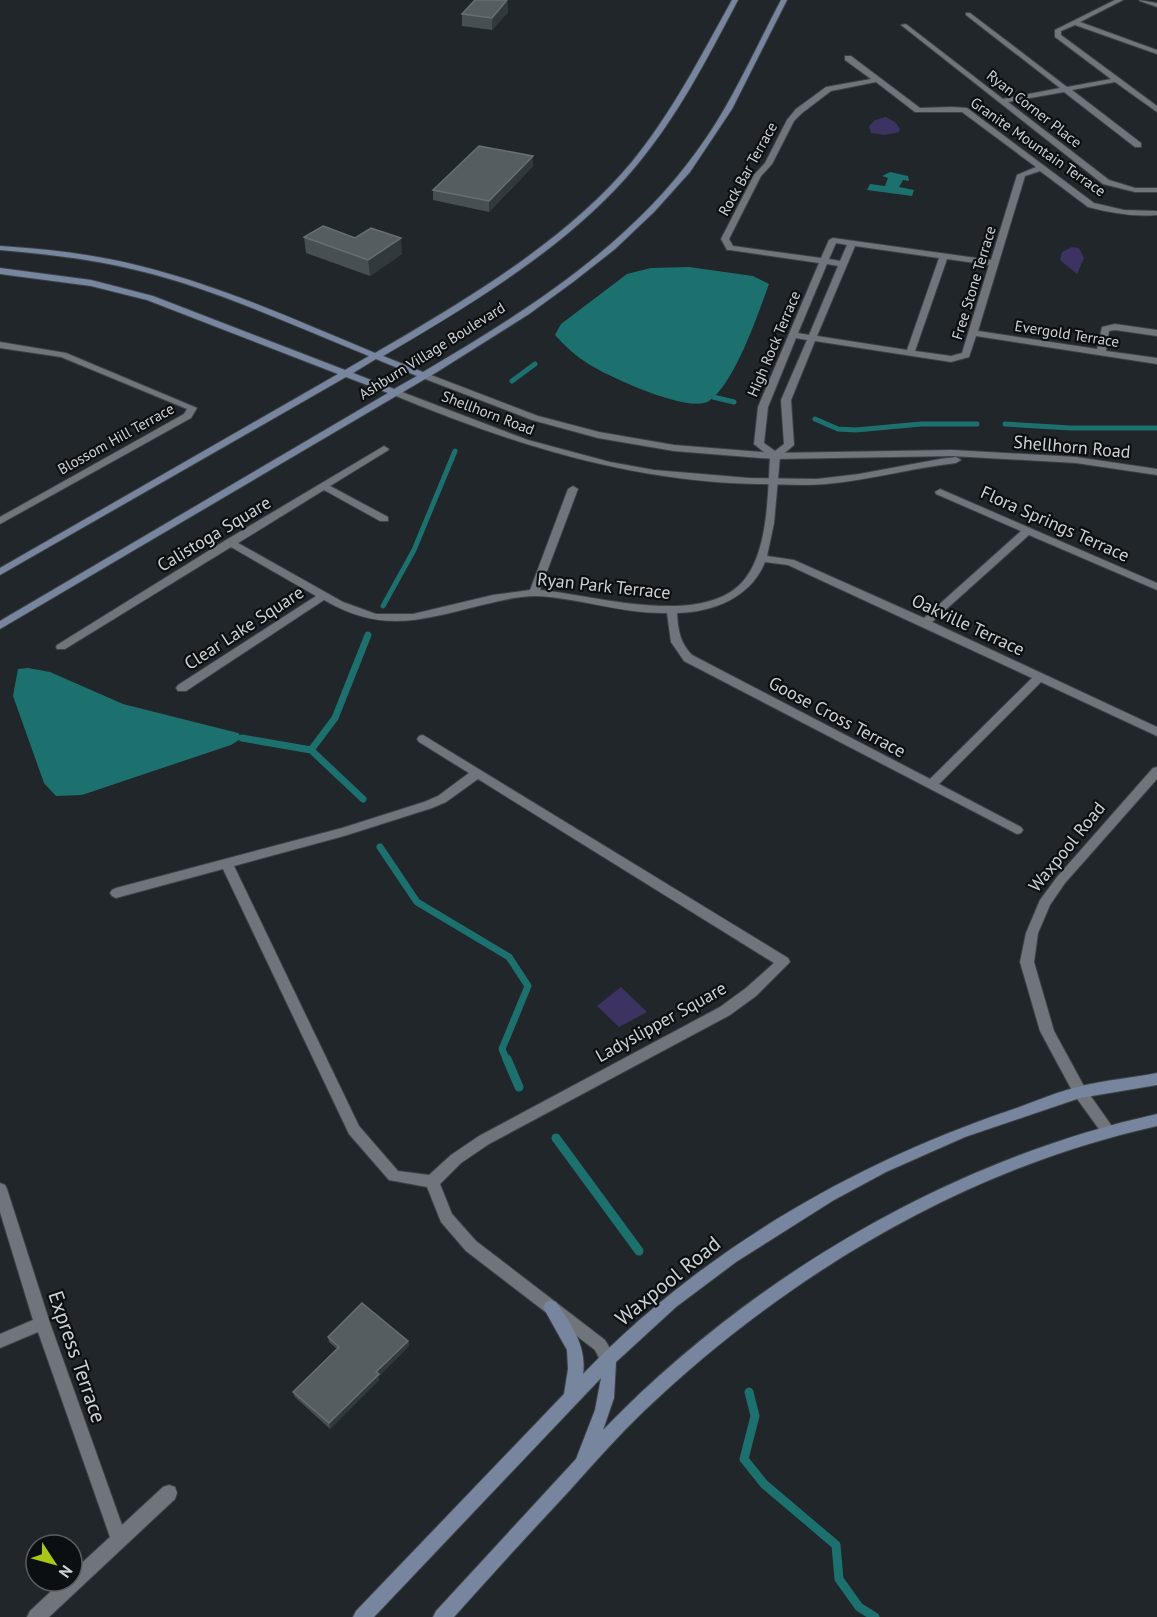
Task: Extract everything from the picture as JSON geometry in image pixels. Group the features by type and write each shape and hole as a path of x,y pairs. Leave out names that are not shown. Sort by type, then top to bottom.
{"main road":[{"name":"Ashburn Village Boulevard","path":"0,572 457,308 512,271 581,217 613,187 661,129 735,0"},
{"name":"Ashburn Village Boulevard","path":"0,626 498,329 612,247 687,170 723,117 784,0"},
{"name":"Shellhorn Road","path":"0,248 100,260 158,273 423,375"},
{"name":"Shellhorn Road","path":"0,271 91,283 150,298 394,392"},
{"path":"1080,1092 1157,1079"},
{"name":"Waxpool Road","path":"362,1617 608,1359 671,1302 731,1257 829,1196 881,1168 960,1133 1080,1092"},
{"path":"441,1617 638,1406 736,1321 843,1246 876,1226 963,1184 1018,1162 1108,1132 1157,1120"},
{"path":"551,1307 572,1339 579,1366 570,1399"},
{"path":"579,1468 608,1398 610,1380 608,1359"}],"street":[{"path":"1120,0 1058,30 1057,36 1157,110"},
{"path":"1142,0 1157,5"},
{"path":"968,14 1138,145"},
{"path":"1074,22 1157,52"},
{"name":"Ryan Corner Place","path":"904,25 1106,182 1135,190 1157,190"},
{"name":"Granite Mountain Terrace","path":"848,58 918,110 956,108 964,110 1091,204 1111,212 1157,213"},
{"name":"Rock Bar Terrace","path":"843,264 730,248 725,239 758,175 768,164 791,120 799,111 829,89 877,80"},
{"path":"1002,101 1117,81"},
{"name":"Free Stone Terrace","path":"794,335 910,353 960,358 966,355 1021,175 1041,168"},
{"name":"High Rock Terrace","path":"852,243 786,400 789,445 775,456 759,444 763,407 834,240 993,263"},
{"path":"910,353 944,256"},
{"path":"1101,353 1105,329 1115,327 1157,333"},
{"name":"Evergold Terrace","path":"972,333 1157,362"},
{"name":"Blossom Hill Terrace","path":"0,345 63,355 192,408 188,416 0,521"},
{"name":"Shellhorn Road","path":"423,375 535,418 598,435 674,448 775,456 915,452 1076,460 1157,472"},
{"name":"Shellhorn Road","path":"394,392 522,443 565,456 663,475 774,481 833,480 940,461 984,457"},
{"name":"Calistoga Square","path":"61,647 384,449"},
{"name":"Ryan Park Terrace","path":"230,542 359,613 397,619 487,599 534,593 672,611 698,608 736,593 757,571 770,518 775,456"},
{"path":"324,486 384,519"},
{"path":"534,593 573,489"},
{"name":"Flora Springs Terrace","path":"940,492 1157,587"},
{"path":"925,623 1028,530"},
{"name":"Oakville Terrace","path":"761,558 790,562 1157,732"},
{"name":"Clear Lake Square","path":"182,688 324,595"},
{"name":"Goose Cross Terrace","path":"672,611 674,638 678,648 688,658 1017,830"},
{"path":"931,785 1039,677"},
{"name":"Ladyslipper Square","path":"423,739 783,962 751,992 724,1011 484,1140 456,1159 432,1182"},
{"name":"Waxpool Road","path":"1108,1132 1080,1092 1047,1031 1027,962 1032,933 1044,903 1061,880 1157,771"},
{"path":"116,893 345,832 428,805 442,799 478,773"},
{"path":"227,864 354,1131 394,1176 432,1182 446,1218 471,1246 600,1345 608,1359"},
{"name":"Express Terrace","path":"1,1194 42,1323 119,1539"},
{"path":"0,1341 42,1323"},
{"path":"36,1617 169,1493"}],"shaded area":[{"path":"886,117 895,122 900,129 899,132 885,135 871,133 869,126 875,120"},
{"path":"1072,247 1079,248 1084,258 1077,274 1060,260 1062,252"},
{"path":"621,987 647,1012 619,1027 597,1006"}],"water":[{"path":"890,172 908,176 909,181 903,180 899,187 914,190 912,196 867,190 870,184 885,186 888,178 882,176"},
{"path":"689,267 753,276 769,284 737,364 719,392 709,401 699,404 685,403 631,385 585,362 555,335 561,324 627,274 651,268"},
{"path":"28,668 50,672 123,704 238,733 242,738 231,745 82,795 56,796 44,783 13,696 18,669"}],"building":[{"path":"475,0 507,0 492,18 462,14"},
{"path":"479,146 533,156 489,201 433,190"},
{"path":"323,226 355,238 371,228 401,238 368,260 304,237"},
{"path":"362,1303 408,1341 376,1372 379,1374 329,1423 293,1392 339,1347 328,1337"}],"waterway":[{"path":"512,381 535,364"},
{"path":"713,397 734,402"},
{"path":"815,419 838,429 856,430 921,424 977,424"},
{"path":"1005,424 1071,428 1157,428"},
{"path":"383,606 414,550 455,451"},
{"path":"311,750 335,718 368,635"},
{"path":"242,738 311,750"},
{"path":"311,750 363,799"},
{"path":"380,847 417,902 509,957 528,986 502,1049 507,1061"},
{"path":"507,1059 519,1087"},
{"path":"556,1138 639,1251"},
{"path":"749,1392 755,1416 744,1459 764,1484 836,1545 839,1579 859,1607 875,1617"}]}
